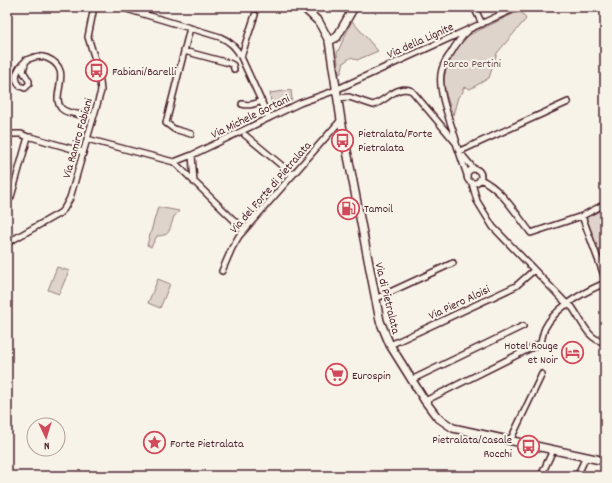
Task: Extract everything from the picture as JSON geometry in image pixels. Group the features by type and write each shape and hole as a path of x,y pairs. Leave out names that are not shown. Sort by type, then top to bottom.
{"street":[{"name":"Via Ramiro Fabiani","path":"7,243 56,216 64,209 70,198 99,98 101,84 96,60 88,37 94,7"},
{"path":"120,7 229,41 238,50 269,118"},
{"name":"Via di Pietralata","path":"303,7 319,22 329,41 341,120 375,299 382,327 390,345 411,380 437,417 451,427 605,461"},
{"path":"329,41 337,37 354,7"},
{"path":"474,7 482,24"},
{"name":"Via della Lignite","path":"336,89 482,24 514,8"},
{"path":"241,57 255,15"},
{"path":"190,28 166,123 174,129 191,134"},
{"path":"472,28 462,36 444,63 440,80 441,90 468,180 472,183 477,201 486,218 495,229 567,304 573,308 591,336 600,342 605,342"},
{"path":"455,35 458,37 458,42"},
{"path":"184,51 229,63 233,65 234,69"},
{"path":"26,60 23,71 30,82 27,87 22,88 18,85 16,76 19,68 26,60 38,56 46,57 58,68 61,76 58,99 61,108 69,113 93,117"},
{"name":"Via Michele Gortani","path":"174,162 192,155 300,103 336,89"},
{"path":"338,98 349,97 372,105 398,91 407,89 411,90 417,95 456,143"},
{"path":"242,104 247,106 262,101"},
{"path":"460,153 568,102"},
{"name":"Via del Forte di Pietralata","path":"222,271 234,245 244,230 341,120"},
{"path":"7,134 21,134 83,152"},
{"path":"245,135 293,176"},
{"path":"7,202 11,197 28,137"},
{"path":"87,138 174,162 244,230"},
{"path":"460,153 474,169 480,173 480,179 477,183 472,183"},
{"path":"192,155 194,182"},
{"path":"467,175 469,171 474,169"},
{"path":"480,179 489,183 495,189 531,233 582,216 605,204"},
{"path":"582,216 605,278"},
{"path":"375,299 453,263"},
{"name":"Via Piero Aloisi","path":"390,345 516,286 534,270"},
{"path":"425,401 541,343 544,330 548,323 567,304 605,283"},
{"path":"411,380 523,326"},
{"path":"510,441 542,374"},
{"path":"541,476 553,450"},
{"path":"577,476 586,457"}],"green space":[{"name":"Parco Pertini","path":"521,12 526,19 497,53 489,78 470,89 466,87 463,88 463,92 458,97 453,115 446,96 444,84 444,78 451,58 467,36 515,13"},
{"path":"352,21 378,51 357,60 352,57 344,62 341,73 339,74 337,53"},
{"path":"291,90 292,100 271,103 270,93"},
{"path":"158,207 179,211 173,218 167,234 157,236 151,247 147,245"},
{"path":"604,208 605,209 605,269 585,218"},
{"path":"57,267 69,271 59,294 48,290"},
{"path":"158,279 170,284 160,308 148,303"}],"place":[{"name":"Fabiani/Barelli","path":"96,71"},
{"name":"Pietralata/Forte Pietralata","path":"343,140"},
{"name":"Tamoil","path":"348,208"},
{"name":"Hotel Rouge et Noir","path":"573,352"},
{"name":"Eurospin","path":"337,375"},
{"name":"Forte Pietralata","path":"154,443"},
{"name":"Pietralata/Casale Rocchi","path":"528,446"}]}
